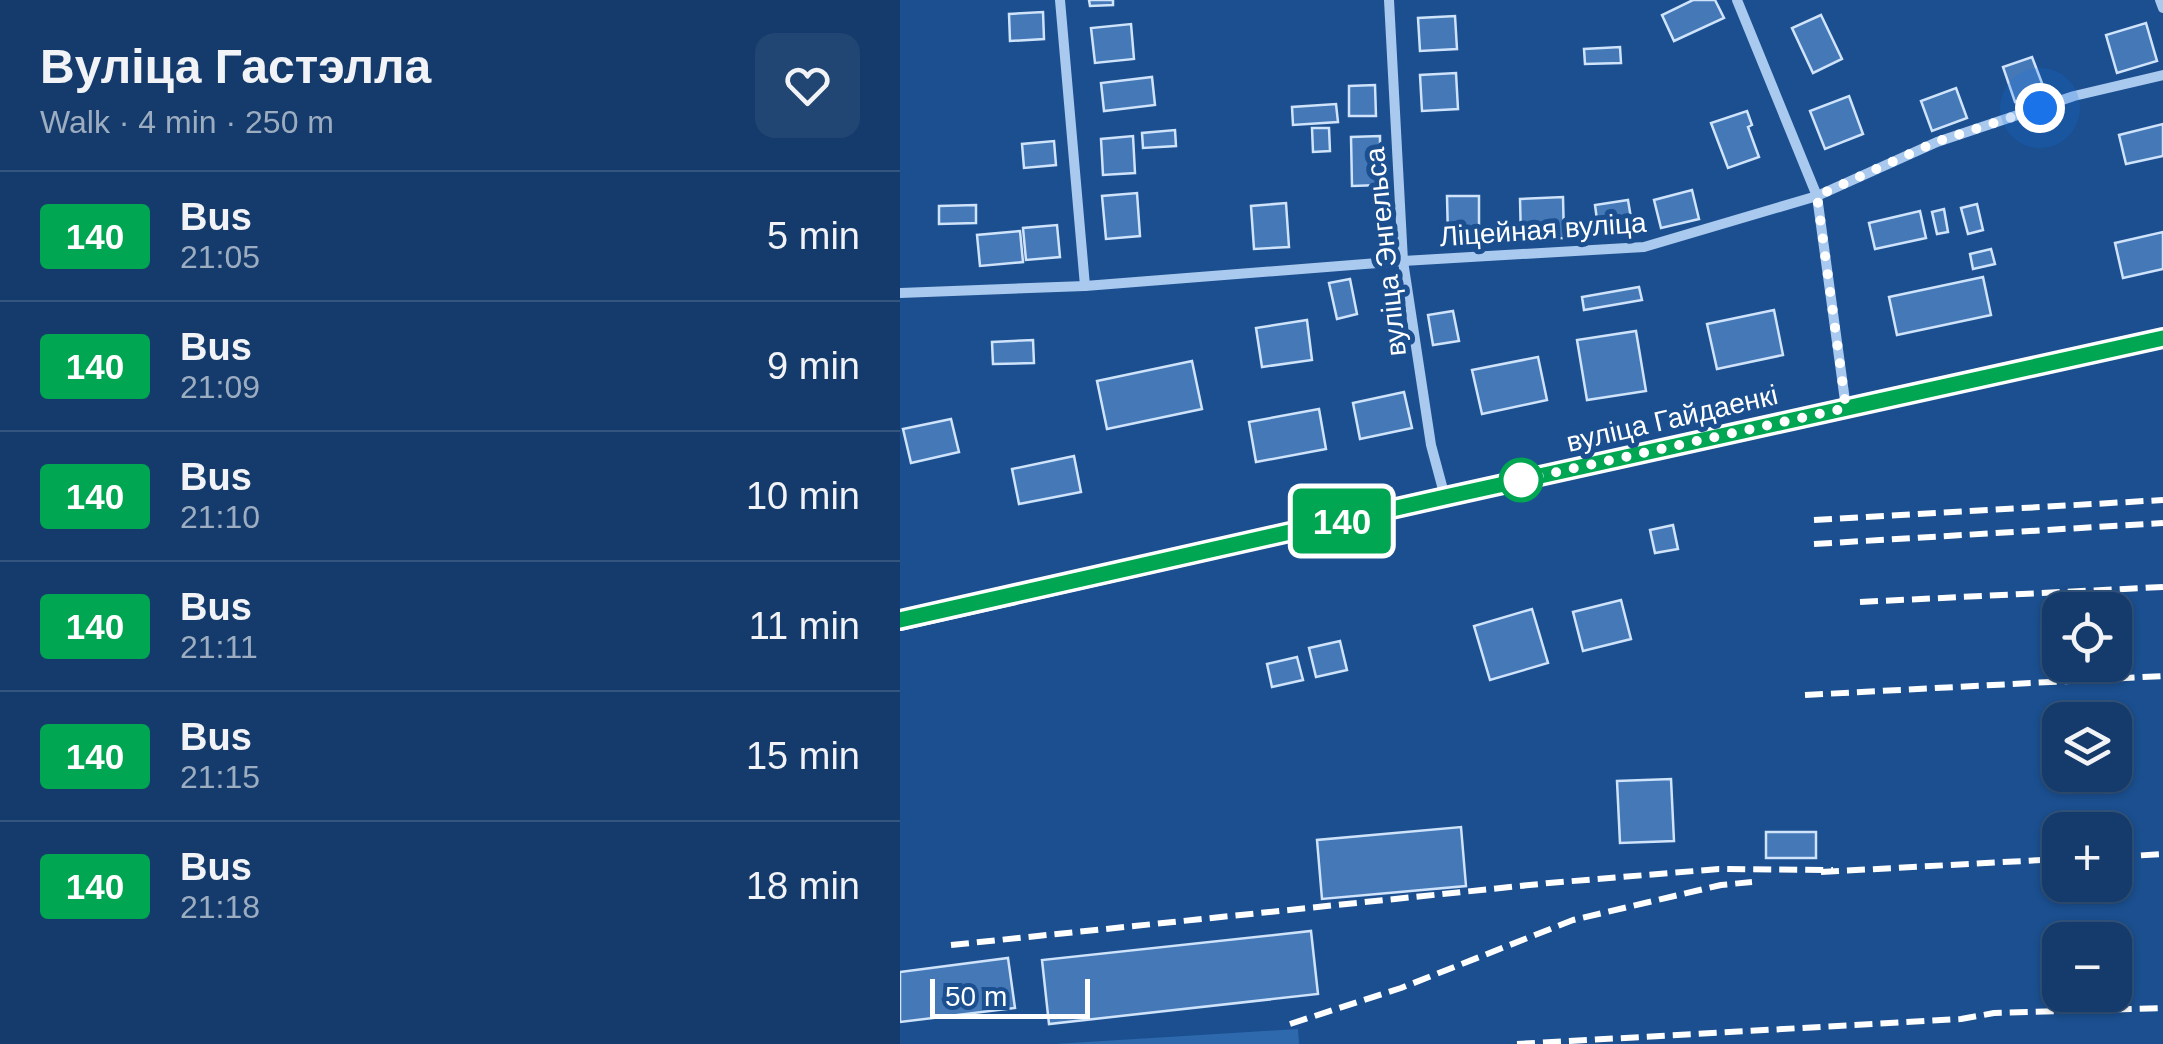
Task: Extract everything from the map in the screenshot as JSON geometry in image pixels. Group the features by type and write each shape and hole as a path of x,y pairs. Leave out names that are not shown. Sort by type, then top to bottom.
{"street":[{"path":"1060,0 1085,286"},
{"name":"вуліца Энгельса","path":"1389,0 1403,261 1432,445 1445,497"},
{"path":"1737,0 1817,196 1846,408"},
{"path":"2160,0 2163,8"},
{"name":"Ліцейная вуліца","path":"900,293 1085,286 1403,261 1644,248 1817,196 1936,142 2074,96 2163,75"},
{"name":"вуліца Гайдаенкі","path":"900,620 2163,338"}],"shaded area":[{"path":"1298,1029 1299,1044 1055,1044"}],"building":[{"path":"1089,0 1113,0 1113,5 1090,6"},
{"path":"1693,0 1715,0 1724,18 1674,41 1662,15"},
{"path":"1043,12 1044,39 1010,41 1009,14"},
{"path":"1821,15 1842,59 1813,73 1792,28"},
{"path":"1455,16 1457,49 1420,51 1418,18"},
{"path":"2146,23 2157,61 2117,73 2106,35"},
{"path":"1131,24 1134,59 1095,63 1091,28"},
{"path":"1620,47 1621,63 1585,64 1584,49"},
{"path":"2032,57 2045,91 2015,102 2003,67"},
{"path":"1456,73 1458,109 1422,111 1420,75"},
{"path":"1152,77 1155,105 1104,111 1101,83"},
{"path":"1375,85 1376,116 1349,116 1349,86"},
{"path":"1956,88 1967,118 1932,131 1921,101"},
{"path":"1849,96 1863,134 1825,149 1810,111"},
{"path":"1336,104 1338,122 1293,125 1292,107"},
{"path":"1747,111 1752,125 1748,127 1759,157 1728,168 1711,123"},
{"path":"2163,124 2163,156 2126,164 2119,135"},
{"path":"1312,128 1329,128 1330,151 1313,152"},
{"path":"1175,130 1176,146 1143,148 1142,133"},
{"path":"1133,136 1135,173 1103,175 1101,139"},
{"path":"1380,136 1380,185 1352,186 1351,137"},
{"path":"1054,141 1056,165 1024,168 1022,144"},
{"path":"1692,190 1699,219 1661,228 1654,200"},
{"path":"1137,193 1140,236 1106,239 1102,196"},
{"path":"1447,196 1479,196 1479,236 1448,237"},
{"path":"1563,197 1564,238 1521,239 1520,199"},
{"path":"1628,200 1633,230 1599,235 1595,205"},
{"path":"1286,203 1289,247 1254,249 1251,206"},
{"path":"1977,204 1983,230 1968,234 1961,208"},
{"path":"976,205 976,223 939,224 939,206"},
{"path":"1944,209 1948,232 1937,234 1932,212"},
{"path":"1920,211 1926,238 1875,249 1869,223"},
{"path":"1057,225 1060,257 1026,260 1023,228"},
{"path":"1020,231 1023,262 980,266 977,235"},
{"path":"2163,232 2163,269 2123,278 2115,243"},
{"path":"1991,249 1995,264 1973,269 1970,254"},
{"path":"1983,277 1991,315 1897,335 1889,297"},
{"path":"1350,279 1357,314 1337,319 1329,283"},
{"path":"1639,287 1642,300 1584,310 1582,297"},
{"path":"1774,310 1783,355 1717,369 1707,324"},
{"path":"1453,311 1459,341 1433,345 1428,315"},
{"path":"1307,320 1312,360 1262,367 1256,328"},
{"path":"1636,331 1646,391 1587,400 1577,340"},
{"path":"1033,340 1034,363 993,364 992,342"},
{"path":"1538,357 1547,400 1482,414 1472,370"},
{"path":"1192,361 1202,409 1107,429 1097,381"},
{"path":"1404,392 1412,428 1360,439 1353,403"},
{"path":"1319,409 1326,449 1256,462 1249,422"},
{"path":"951,419 959,452 911,463 903,429"},
{"path":"1074,456 1081,492 1019,504 1012,469"},
{"path":"1673,525 1678,549 1655,553 1650,530"},
{"path":"1621,600 1631,639 1583,651 1573,612"},
{"path":"1532,609 1548,663 1490,680 1474,626"},
{"path":"1340,641 1347,670 1316,677 1309,648"},
{"path":"1297,657 1303,680 1272,687 1267,664"},
{"path":"1671,779 1674,841 1620,843 1617,781"},
{"path":"1461,827 1466,886 1322,899 1317,840"},
{"path":"1766,832 1816,832 1816,858 1766,858"},
{"path":"1311,931 1318,994 1049,1024 1042,960"},
{"path":"1008,958 1015,1008 900,1022 900,972"}],"railway":[{"path":"1814,520 2163,500"},
{"path":"1814,544 2163,523"},
{"path":"1860,602 2163,587"},
{"path":"1805,695 2163,676"},
{"path":"2132,856 2163,854"},
{"path":"1821,872 2042,860"},
{"path":"951,945 1549,883 1719,869 1833,870"},
{"path":"1290,1024 1401,988 1573,920 1721,885 1752,882"},
{"path":"1517,1044 1961,1019 1994,1013 2163,1008"}],"bus line":[{"name":"140","path":"900,620 2163,338"}],"route":[{"path":"1521,480 1846,408 1817,196 1936,142 2040,108"}]}
